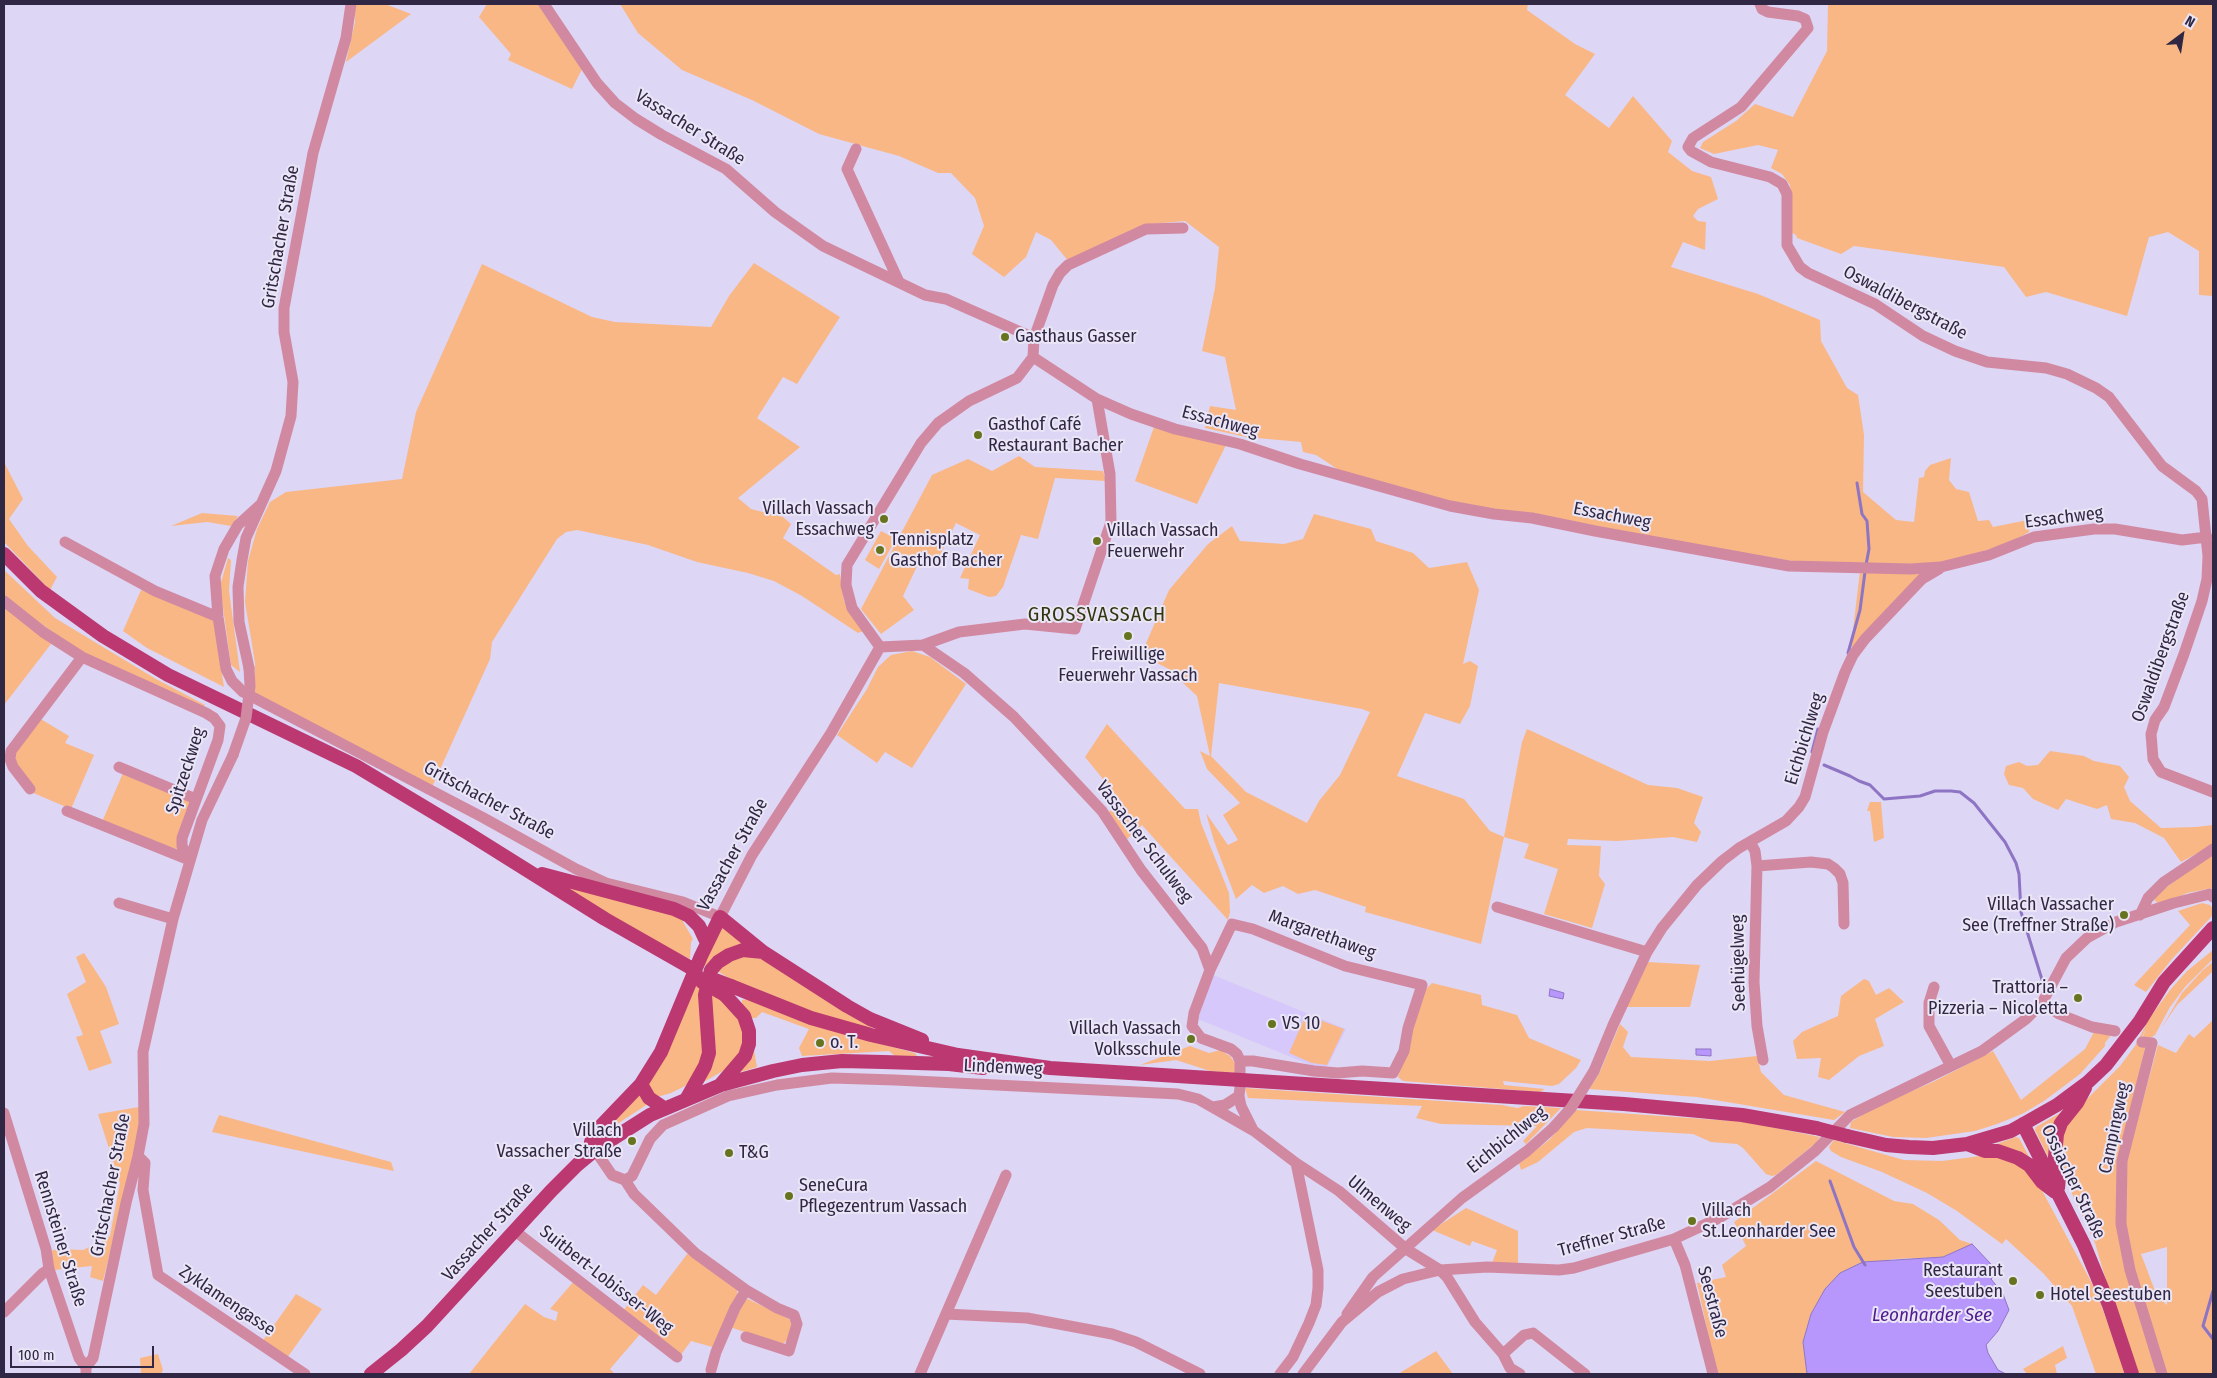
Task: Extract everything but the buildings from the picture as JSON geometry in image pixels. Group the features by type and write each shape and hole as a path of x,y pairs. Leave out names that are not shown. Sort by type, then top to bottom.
{"main road":[{"path":"4,554 41,591 103,636 168,675 356,766 672,959 691,968 702,982 836,1026 958,1055 1050,1068 1624,1104 1742,1115 1816,1128 1886,1145 1909,1147 1933,1148 1968,1144 2011,1131 2024,1124"},
{"path":"526,869 674,909 689,916 699,926 707,943"},
{"path":"720,917 763,952 847,1006 914,1038 944,1045 958,1055"},
{"name":"Vassacher Straße","path":"371,1374 427,1326 551,1191 595,1150 591,1142 595,1132 642,1084 661,1052 707,943 720,917"},
{"name":"Ossiacher Straße","path":"2132,1374 2109,1305 2084,1245 2024,1124 2057,1105 2088,1082 2121,1046 2164,982 2213,928"},
{"path":"687,1098 705,1066 709,1053 704,995 711,970 718,962 729,955 743,950 763,952"},
{"path":"721,1085 745,1056 749,1044 749,1031 744,1016 728,991"},
{"path":"595,1150 634,1124 664,1108 721,1085 773,1071 842,1061 949,1064 1032,1074 1050,1068"},
{"path":"2058,1194 2059,1178 2055,1157 2057,1134 2061,1123 2077,1103 2088,1082"},
{"path":"642,1084 649,1098 664,1108"},
{"path":"1968,1144 1984,1151 1998,1151 2018,1158 2029,1165 2042,1182 2058,1194"}],"street":[{"name":"Gritschacher Straße","path":"86,1371 93,1358 138,1156 144,1124 143,1052 173,919 202,820 241,735 247,710 249,668 239,622 238,587 246,538 276,471 291,416 293,382 284,332 284,308 314,153 346,38 351,4"},
{"name":"Vassacher Straße","path":"544,4 597,83 615,103 662,135 726,169 775,212 824,246 925,295 946,299 1034,338"},
{"name":"Oswaldibergstraße","path":"1760,4 1762,9 1768,12 1798,16 1805,19 1808,28 1741,107 1693,138 1688,147 1691,151 1711,162 1770,177 1782,184 1787,194 1787,245 1800,268 1875,304 1924,336 1955,351 1987,362 2046,368 2067,374 2096,388 2109,397 2162,466 2196,491 2202,499 2210,525 2206,537 2207,578 2202,601 2184,654 2164,707 2155,720 2151,734 2153,759 2162,772 2213,792"},
{"path":"856,149 847,169 898,282"},
{"path":"1097,399 1110,474 1111,522 1075,629 1025,624 959,632 923,645 880,648 852,608 846,585 847,565 921,443 938,423 970,401 1017,378 1033,358 1034,338 1053,285 1060,273 1068,265 1146,229 1183,228"},
{"name":"Essachweg","path":"1033,358 1097,399 1131,414 1175,429 1240,444 1300,464 1450,506 1494,514 1532,518 1789,566 1910,569 1942,567 1989,555 2034,537 2094,529 2115,529 2182,540 2206,537"},
{"name":"Gritschacher Straße","path":"260,505 238,525 219,561 215,576 218,616 226,669 232,681 243,692 482,816 576,869 606,883 683,902 720,917"},
{"path":"65,542 155,591 218,616"},
{"name":"Eichbichlweg","path":"1342,1322 1355,1300 1373,1277 1462,1198 1527,1151 1554,1127 1582,1092 1594,1071 1647,952 1674,912 1697,885 1722,861 1786,821 1799,807 1805,797 1823,732 1853,655 1865,639 1922,580 1942,567"},
{"name":"Spitzeckweg","path":"4,601 43,632 82,657 214,718 220,726 220,734 182,838 182,846 189,860"},
{"name":"Vassacher Schulweg","path":"923,645 964,673 1014,717 1102,811 1141,870 1202,948 1210,970"},
{"name":"Vassacher Straße","path":"720,917 752,855 788,796 831,733 880,648"},
{"path":"30,789 13,767 10,759 11,751 82,657"},
{"path":"119,767 196,798"},
{"path":"67,811 189,860"},
{"name":"Seehügelweg","path":"1750,842 1756,851 1757,866 1754,982 1757,1026 1763,1060"},
{"path":"2140,915 2148,898 2164,882 2213,849"},
{"path":"1757,866 1811,862 1828,864 1840,874 1843,883 1844,924"},
{"name":"Treffner Straße","path":"1303,1374 1342,1322 1388,1285 1440,1270 1487,1268 1566,1269 1586,1265 1674,1239 1718,1218 1770,1187 1814,1152 1850,1115 1982,1051 2026,1019 2042,1003 2066,958 2087,938 2116,922 2174,903 2210,894 2213,897"},
{"path":"119,903 173,919"},
{"path":"1497,907 1647,952"},
{"name":"Margarethaweg","path":"1210,970 1232,924 1252,928 1345,966 1422,985 1408,1028 1404,1051 1393,1073 1362,1071 1338,1073 1253,1061 1240,1061"},
{"path":"1210,970 1194,1013 1192,1026 1201,1038 1231,1049 1236,1054 1240,1061 1240,1075"},
{"path":"1934,987 1929,1003 1929,1026 1951,1066"},
{"path":"2042,1003 2059,1014 2092,1027 2115,1031"},
{"name":"Campingweg","path":"2142,1042 2152,1043 2122,1161 2121,1224 2130,1270 2162,1374"},
{"name":"Lindenweg","path":"625,1180 632,1176 656,1132 672,1120 728,1096 778,1085 832,1078 1178,1094 1198,1099 1213,1107 1254,1131 1296,1163"},
{"path":"1213,1107 1225,1105 1239,1091 1246,1120 1254,1131"},
{"name":"Rennsteiner Straße","path":"4,1113 46,1249 49,1269 86,1371"},
{"path":"595,1150 612,1175 625,1180 634,1194 695,1253 746,1290 777,1308 794,1315 797,1324 790,1351 746,1337"},
{"name":"Zyklamengasse","path":"138,1156 145,1163 143,1190 158,1276 305,1374"},
{"path":"1280,1374 1293,1357 1309,1323 1316,1305 1318,1288 1318,1270 1296,1163"},
{"name":"Ulmenweg","path":"1296,1163 1339,1191 1406,1249 1440,1270"},
{"path":"920,1374 1006,1175"},
{"name":"Suitbert-Lobisser-Weg","path":"515,1231 677,1357"},
{"name":"Seestraße","path":"1674,1239 1685,1265 1713,1374"},
{"path":"4,1312 42,1273 49,1269"},
{"path":"1440,1270 1447,1277 1471,1317 1503,1354 1510,1368 1520,1374"},
{"path":"711,1370 720,1344 746,1290"},
{"path":"946,1314 1027,1318 1112,1334 1136,1342 1200,1374"},
{"path":"1503,1354 1524,1335 1533,1333 1585,1374"}],"shaded area":[{"path":"355,4 385,4 411,14 346,62 355,22"},
{"path":"487,4 541,4 582,69 572,89 508,60 511,54 479,17"},
{"path":"620,4 1528,4 1527,10 1575,44 1595,54 1565,95 1609,128 1633,96 1672,141 1668,152 1692,171 1711,177 1718,199 1698,209 1693,216 1698,221 1706,222 1705,250 1683,242 1671,267 1758,294 1820,320 1821,341 1847,388 1858,395 1864,435 1863,492 1896,520 1914,522 1919,478 1924,477 1925,471 1930,465 1951,458 1949,480 1956,489 1969,492 1978,521 1989,520 1993,527 2028,520 2029,532 2007,544 1946,562 1894,566 1804,563 1472,507 1345,474 1316,455 1303,452 1301,442 1246,437 1205,428 1210,406 1236,410 1225,357 1202,351 1215,288 1219,247 1185,221 1151,224 1069,262 1051,240 1036,232 1026,257 1004,277 972,254 984,226 975,198 951,173 938,173 899,156 819,134 752,100 682,70 638,33"},
{"path":"1828,4 2213,4 2213,296 2199,295 2199,251 2168,232 2149,237 2127,316 2046,292 2026,297 2004,267 1854,246 1841,254 1797,238 1791,232 1790,185 1782,174 1771,168 1778,150 1758,145 1714,154 1700,148 1703,142 1736,121 1755,104 1793,117 1827,51"},
{"path":"754,263 840,317 797,384 783,377 757,418 800,447 738,498 751,509 783,517 791,524 783,538 836,575 840,574 844,601 863,631 858,633 802,596 774,581 748,573 697,562 648,545 577,530 566,532 557,539 492,642 490,659 432,787 255,693 255,663 245,602 248,561 257,529 270,502 286,492 402,479 416,412 482,264 592,317 615,322 711,327 729,296"},
{"path":"1154,427 1227,443 1197,504 1135,481"},
{"path":"1019,456 1035,467 1103,471 1106,481 1055,478 1038,539 1021,535 1003,587 996,596 989,597 968,589 969,579 960,578 980,535 956,523 938,559 931,567 919,562 903,596 914,610 881,634 861,609 932,475 968,459 992,471"},
{"path":"4,462 23,499 9,519 28,546 57,577 50,590 4,542"},
{"path":"202,513 238,516 231,526 207,522 171,526"},
{"path":"1314,514 1371,529 1376,541 1413,553 1429,568 1467,562 1479,590 1463,664 1470,661 1478,666 1470,706 1460,724 1425,713 1397,776 1464,799 1490,831 1504,837 1481,944 1365,912 1366,907 1315,890 1298,894 1283,886 1264,893 1252,885 1236,899 1214,841 1206,813 1228,845 1238,840 1223,815 1240,803 1207,769 1200,751 1210,756 1197,696 1167,668 1141,655 1169,590 1208,544 1232,526 1240,541 1284,544 1303,539","holes":["1219,683 1370,712 1340,775 1319,801 1307,823 1246,792 1211,756"]},
{"name":"Tennisplatz Gasthof Bacher","path":"881,531 896,539 879,569 865,560"},
{"path":"228,558 231,560 229,591 240,672 231,665 220,586"},
{"path":"1932,569 1854,647 1851,647 1860,571"},
{"path":"4,570 55,618 156,679 205,705 202,708 83,654 4,597"},
{"path":"141,590 214,620 224,687 147,648 123,631"},
{"path":"4,605 51,644 4,705"},
{"path":"912,651 930,657 966,684 912,768 885,752 877,763 837,735 867,689 878,667 891,655"},
{"path":"39,718 69,736 65,743 94,755 71,809 31,792 17,767 15,754"},
{"path":"1107,724 1185,809 1198,809 1201,823 1229,893 1230,912 1228,920 1142,825 1125,841 1108,813 1121,801 1085,757"},
{"path":"1527,729 1648,785 1677,788 1703,797 1694,823 1701,832 1697,842 1673,837 1617,841 1568,839 1567,845 1601,846 1599,876 1605,884 1592,928 1544,914 1558,869 1524,858 1529,844 1504,837 1522,742"},
{"path":"2050,751 2084,756 2094,761 2120,766 2129,777 2124,787 2130,801 2161,828 2213,825 2213,845 2181,862 2164,838 2135,823 2111,819 2107,805 2097,809 2066,799 2058,810 2033,799 2023,788 2009,785 2004,774 2006,766 2019,762 2027,766 2038,765"},
{"path":"123,773 190,801 179,850 102,822"},
{"path":"1870,802 1881,802 1884,838 1874,842 1870,811 1867,811"},
{"path":"2213,853 2213,888 2187,893 2161,905 2155,901 2154,896"},
{"path":"557,882 664,910 682,920 693,939 691,942 690,959 613,918"},
{"path":"2202,903 2210,905 2213,909 2212,916 2172,959 2146,992 2134,985 2190,925 2178,911"},
{"path":"721,926 747,945 708,967 703,964"},
{"path":"2213,950 2213,959 2185,987 2170,1007 2155,1035 2142,1039 2147,1027 2139,1043 2145,1048 2129,1115 2126,1161 2158,1045 2176,1053 2189,1034 2194,1038 2213,1020 2213,1374 2139,1374 2107,1284 2095,1243 2062,1172 2060,1136 2079,1107 2120,1066 2135,1046 2149,1019 2170,990 2187,971","holes":["2167,1247 2167,1305 2157,1296 2141,1254"]},
{"path":"84,953 106,987 119,1024 100,1031 112,1063 89,1071 76,1037 83,1035 67,994 86,982 76,957"},
{"path":"748,956 766,960 836,1007 873,1026 871,1029 813,1013 739,984 717,971 728,960"},
{"path":"1647,962 1700,965 1690,1007 1625,1007"},
{"path":"2213,962 2213,971 2177,1005 2162,1027 2182,993"},
{"name":"VS 10","path":"1213,975 1346,1029 1327,1067 1313,1066 1198,1019"},
{"path":"1864,979 1869,981 1876,995 1889,988 1904,1002 1875,1019 1884,1046 1859,1056 1829,1080 1818,1077 1821,1058 1797,1059 1793,1041 1802,1032 1838,1016 1841,996"},
{"path":"1432,983 1481,995 1482,1005 1517,1015 1529,1038 1581,1060 1576,1068 1559,1084 1552,1086 1503,1081 1504,1085 1545,1089 1540,1092 1403,1081 1398,1077 1425,990"},
{"path":"694,984 701,988 704,1049 696,1074 685,1086 657,1097 652,1095 648,1084"},
{"path":"709,993 725,1001 742,1021 743,1046 735,1064 702,1083"},
{"path":"746,999 855,1037 915,1053 917,1056 896,1057 889,1051 802,1056 799,1048 809,1029 762,1012 756,1018 751,1018 742,1005 742,1000"},
{"path":"1306,1015 1344,1029 1327,1065 1312,1063 1289,1053"},
{"path":"1620,1024 1628,1032 1623,1047 1631,1057 1710,1061 1757,1056 1761,1072 1784,1095 1845,1112 1834,1120 1697,1097 1589,1089 1599,1074"},
{"path":"2094,1032 2111,1035 2105,1046 2080,1074 2044,1101 2022,1114 1997,1124 1975,1131 1926,1138 1893,1137 1850,1128 1851,1122 1875,1107 1935,1081 1993,1051 2021,1100 2085,1049"},
{"path":"753,1045 757,1067 741,1072 740,1070"},
{"path":"1190,1046 1209,1053 1220,1050 1230,1056 1235,1063 1236,1073 1210,1071 1176,1060 1140,1065"},
{"path":"1245,1088 1502,1105 1517,1108 1524,1106 1561,1108 1526,1144 1523,1141 1537,1126 1441,1124 1416,1118 1422,1106 1248,1098"},
{"path":"639,1093 648,1104 614,1126 610,1125"},
{"path":"139,1107 141,1125 103,1281 90,1277 92,1266 54,1270 50,1251 59,1249 83,1250 110,1236 120,1183 98,1114"},
{"path":"1576,1110 1747,1122 1820,1137 1816,1143 1776,1175 1772,1176 1766,1174 1743,1148 1737,1144 1711,1142 1693,1134 1587,1128 1574,1132 1538,1162 1521,1170 1519,1163 1549,1140"},
{"path":"2062,1112 2050,1161 2035,1130 2036,1127"},
{"path":"219,1115 391,1162 394,1171 212,1132"},
{"path":"2016,1137 2019,1138 2032,1162 1991,1146"},
{"path":"1834,1140 1904,1160 1942,1161 1988,1155 2015,1161 2038,1183 2096,1291 2126,1374 2096,1374 2072,1306 2043,1273 2006,1239 2002,1244 1957,1211 1927,1193 1882,1172 1841,1157 1831,1151 1829,1147"},
{"path":"1816,1161 1894,1201 1913,1204 1939,1220 1960,1240 1972,1244 1943,1257 1892,1259 1825,1289 1811,1314 1803,1342 1807,1374 1717,1374 1697,1283 1726,1277 1722,1265 1746,1246 1734,1222"},
{"path":"1466,1208 1518,1231 1518,1264 1492,1263 1497,1250 1472,1241 1470,1246 1432,1230"},
{"path":"688,1253 737,1290 738,1298 716,1348 691,1341 680,1356 623,1311 643,1285 656,1295"},
{"path":"574,1281 641,1333 610,1369 615,1374 469,1374 525,1304 544,1317 556,1321 558,1312 550,1309"},
{"path":"296,1294 322,1309 287,1358 262,1342"},
{"path":"748,1299 789,1319 792,1324 787,1340 784,1343 779,1344 730,1327 745,1300"},
{"path":"2063,1346 2067,1358 2055,1365 2057,1374 2027,1374 2023,1369"},
{"path":"1436,1351 1453,1374 1398,1374"},
{"path":"158,1354 163,1370 161,1374 141,1374 140,1358"}],"water":[{"path":"1550,989 1564,993 1563,999 1549,996"},
{"path":"1696,1049 1711,1049 1711,1056 1696,1055"},
{"name":"Leonharder See","path":"1972,1244 1990,1263 1995,1274 1991,1279 2003,1294 2009,1310 1998,1331 1986,1345 1988,1353 1998,1370 2006,1374 1807,1374 1803,1342 1811,1314 1825,1289 1840,1273 1863,1262 1943,1257"}],"waterway":[{"path":"1857,483 1862,514 1867,521 1869,549 1866,565"},
{"path":"1848,653 1860,610 1865,572"},
{"path":"1812,752 1818,729"},
{"path":"1824,765 1870,785 1884,799 1920,796 1935,791 1951,791 1960,792 1974,803 2005,842 2016,863 2019,874 2021,912 2044,986"},
{"path":"1830,1181 1854,1247 1865,1265"},
{"path":"2213,1291 2203,1326 2213,1339"}],"place":[{"name":"Gasthaus Gasser","path":"1005,337"},
{"name":"Gasthof Café Restaurant Bacher","path":"978,435"},
{"name":"Villach Vassach Essachweg","path":"884,519"},
{"name":"Villach Vassach Feuerwehr","path":"1097,541"},
{"name":"Tennisplatz Gasthof Bacher","path":"880,550"},
{"name":"Freiwillige Feuerwehr Vassach","path":"1128,636"},
{"name":"Villach Vassacher See (Treffner Straße)","path":"2124,915"},
{"name":"Trattoria – Pizzeria – Nicoletta","path":"2078,998"},
{"name":"VS 10","path":"1272,1024"},
{"name":"Villach Vassach Volksschule","path":"1191,1039"},
{"name":"o. T.","path":"820,1043"},
{"name":"Villach Vassacher Straße","path":"632,1141"},
{"name":"T&G","path":"729,1153"},
{"name":"SeneCura Pflegezentrum Vassach","path":"789,1196"},
{"name":"Villach St.Leonharder See","path":"1692,1221"},
{"name":"Restaurant Seestuben","path":"2013,1281"},
{"name":"Hotel Seestuben","path":"2040,1295"}],"district":[{"name":"GROSSVASSACH","path":"1097,615"}]}
